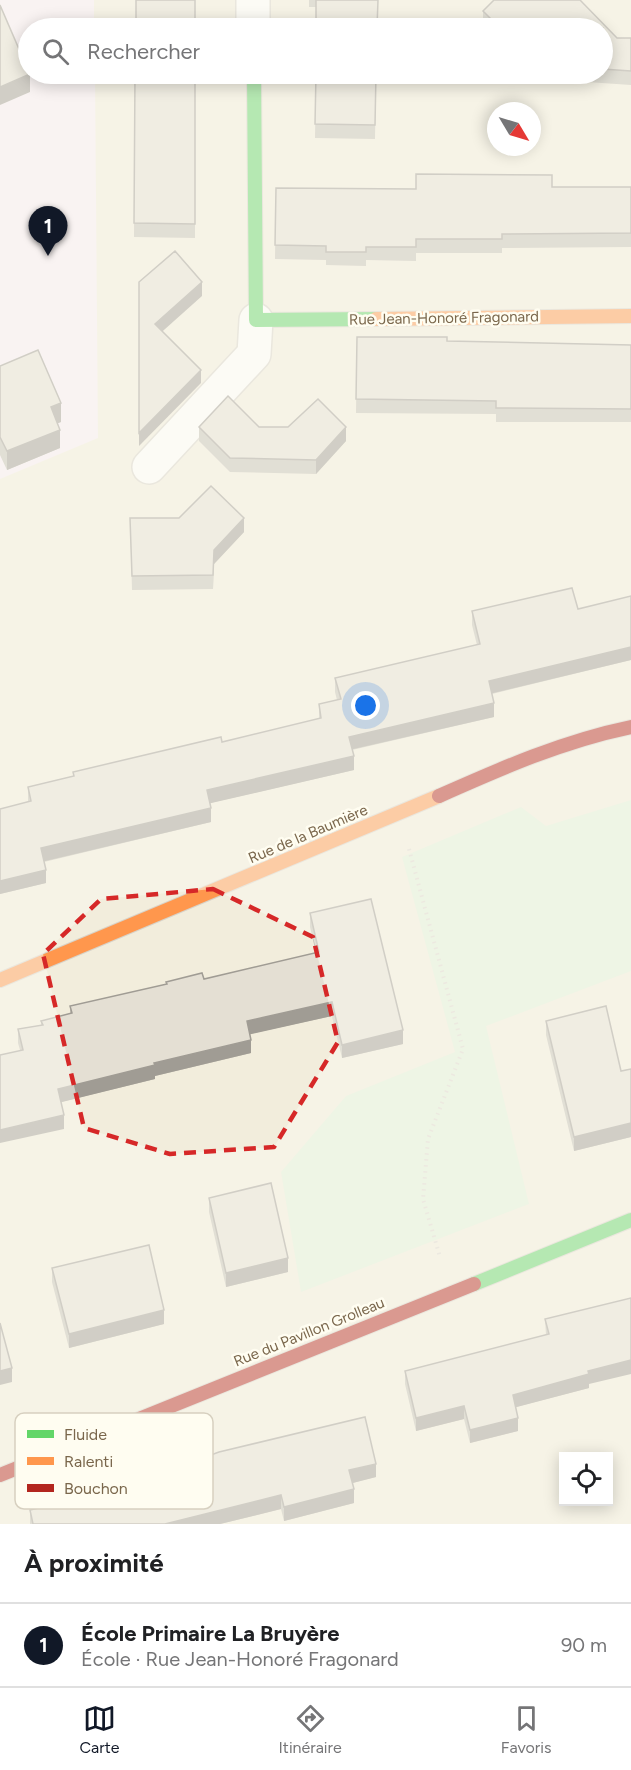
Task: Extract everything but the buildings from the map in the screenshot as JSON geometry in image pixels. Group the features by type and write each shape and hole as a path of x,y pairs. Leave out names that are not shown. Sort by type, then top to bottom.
{"street":[{"path":"253,0 253,18"},
{"path":"148,467 254,354 256,320 254,84"},
{"name":"Rue Jean-Honoré Fragonard","path":"256,320 631,316"},
{"name":"Rue de la Baumière","path":"0,980 399,814 517,761 605,731 631,727"},
{"name":"Rue du Pavillon Grolleau","path":"154,1413 631,1220"},
{"name":"Rue du Pavillon Grolleau","path":"0,1475 15,1469"}],"path":[{"path":"399,814 463,1048 428,1138 423,1199 451,1293"}],"highlighted area":[{"path":"213,889 313,937 338,1042 274,1147 170,1154 84,1128 43,954 101,899"}],"shaded area":[{"path":"0,0 631,0 631,1524 0,1524"},
{"path":"0,0 94,0 94,18 18,18 18,84 95,84 98,438 0,479"}],"green space":[{"path":"631,800 631,971 486,1026 529,1204 301,1292 281,1172 346,1096 455,1052 402,857 521,807 546,826"}],"traffic: fast":[{"path":"254,84 256,320 376,319"},
{"path":"474,1284 631,1220"}],"traffic: slow":[{"path":"376,319 631,316"},
{"path":"0,980 439,796"}],"traffic: jam":[{"path":"439,796 557,748 631,727"},
{"path":"154,1413 474,1284"},
{"path":"0,1475 15,1469"}],"place":[{"name":"École Primaire La Bruyère","path":"48,256"}]}
